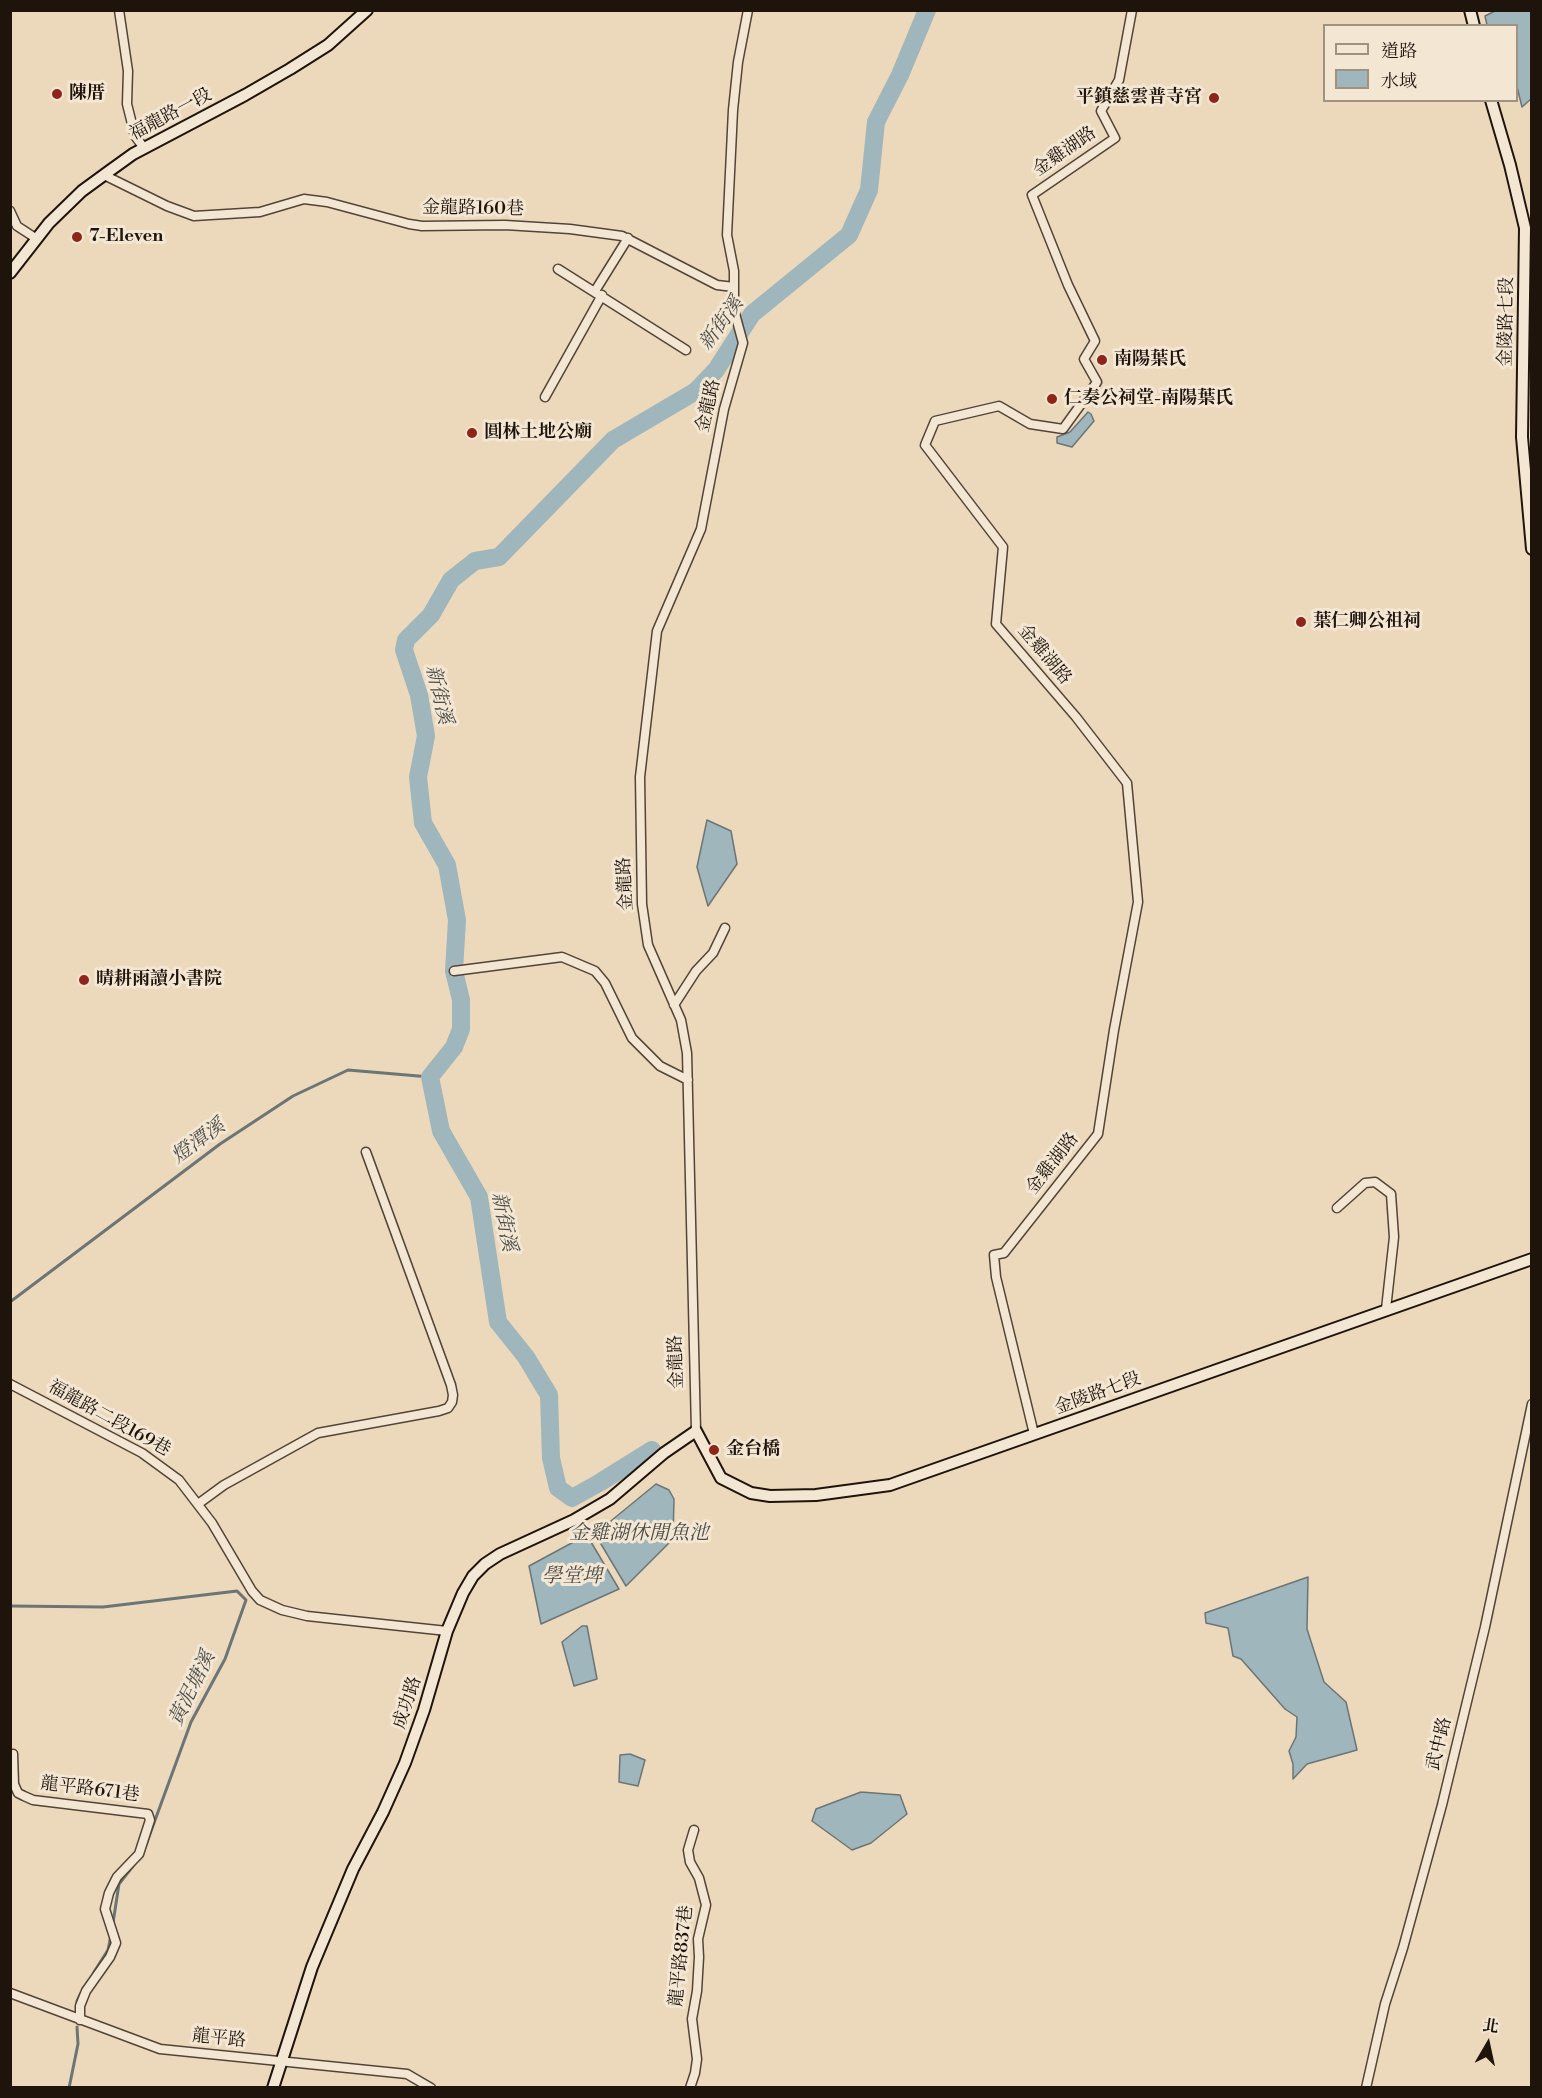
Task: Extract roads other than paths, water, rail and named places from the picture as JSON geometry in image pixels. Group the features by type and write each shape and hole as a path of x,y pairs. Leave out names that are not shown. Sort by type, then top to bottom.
{"street":[{"path":"119,10 128,71 127,104 135,136 144,148"},
{"name":"福龍路一段","path":"10,273 49,223 82,191 144,148 290,69 327,45 366,10"},
{"path":"734,287 734,271 727,235 729,178 737,74 747,10"},
{"name":"金雞湖路","path":"1034,1434 996,1277 994,1255 1004,1253 1098,1134 1114,1029 1138,902 1127,783 1076,717 996,624 1003,548 925,445 935,421 999,406 1030,424 1063,429 1097,382 1084,359 1095,341 1068,285 1032,195 1114,138 1101,111 1119,80 1132,10"},
{"name":"金陵路七段","path":"1492,102 1525,228 1522,437 1532,549"},
{"name":"金龍路160巷","path":"104,175 167,206 194,216 260,212 304,199 327,202 408,225 505,225 570,230 628,238 717,285 734,287"},
{"path":"10,211 17,226 37,239"},
{"path":"545,398 628,238"},
{"path":"558,269 686,350"},
{"name":"金龍路","path":"696,1431 687,1053 681,1020 648,945 640,861 640,777 657,631 701,529 724,409 743,343 734,310 734,287"},
{"path":"674,1005 696,971 713,953 725,928"},
{"path":"454,971 562,957 595,971 605,983 632,1038 660,1066 688,1080"},
{"path":"198,1504 224,1485 318,1433 439,1411 448,1408 452,1402 451,1385 366,1152"},
{"path":"1337,1209 1365,1183 1375,1182 1391,1194 1394,1237 1386,1309"},
{"name":"金陵路七段","path":"696,1431 721,1478 751,1493 770,1496 816,1495 890,1485 1532,1259"},
{"name":"福龍路二段169巷","path":"10,1384 142,1454 179,1480 212,1523 252,1592 260,1600 282,1611 307,1616 447,1631"},
{"name":"武中路","path":"1366,2088 1385,2004 1403,1948 1442,1805 1485,1627 1532,1404"},
{"name":"成功路","path":"273,2088 312,1967 353,1869 383,1812 405,1763 447,1631 473,1576 485,1564 520,1543 574,1520 610,1499 655,1461 696,1431"},
{"name":"龍平路671巷","path":"13,1754 14,1784 18,1792 24,1796 33,1800 148,1814 150,1820 138,1854 117,1877 110,1893 105,1909 116,1943 111,1957 86,1991 80,2006 80,2020"},
{"name":"龍平路837巷","path":"690,2088 696,2073 697,2059 692,2019 697,1991 698,1939 706,1905 699,1878 690,1862 687,1850 694,1830"},
{"name":"龍平路","path":"10,1993 160,2049 407,2074 430,2088"}],"water":[{"path":"1497,10 1531,11 1531,99 1522,107 1518,91 1518,24 1487,24 1485,16"},
{"path":"1088,412 1094,421 1072,447 1057,443 1057,437 1070,432"},
{"path":"707,820 731,831 737,864 708,906 697,867"},
{"name":"金雞湖休閒魚池","path":"656,1484 669,1490 674,1499 673,1539 626,1586 595,1534"},
{"name":"學堂埤","path":"581,1538 591,1542 619,1589 541,1624 529,1566"},
{"path":"1308,1577 1307,1629 1324,1682 1346,1702 1357,1750 1307,1764 1293,1779 1293,1764 1289,1751 1296,1737 1297,1717 1285,1709 1241,1659 1233,1656 1228,1628 1206,1623 1205,1613"},
{"path":"582,1626 587,1626 597,1679 574,1686 562,1642"},
{"path":"630,1754 645,1760 638,1786 619,1782 620,1755"},
{"path":"861,1792 900,1795 907,1814 871,1843 852,1850 812,1821 816,1809"}],"waterway":[{"name":"新街溪","path":"652,1450 572,1498 558,1488 551,1458 549,1395 526,1357 498,1322 479,1197 441,1131 430,1077 454,1047 461,1029 461,1000 454,971 457,920 447,865 423,823 418,777 426,736 419,695 404,650 406,640 431,615 451,580 475,561 499,557 613,440 696,391 716,370 752,314 849,235 869,190 876,122 900,75 927,10"},
{"name":"燈潭溪","path":"10,1302 220,1144 293,1096 348,1070 430,1077"},
{"name":"黃泥塘溪","path":"10,1606 103,1607 237,1591 246,1600 225,1659 191,1722 143,1853"},
{"name":"黃泥塘溪","path":"113,1923 119,1884 133,1866"},
{"name":"黃泥塘溪","path":"94,1972 108,1950 111,1935"},
{"name":"黃泥塘溪","path":"77,2006 81,1993"},
{"name":"黃泥塘溪","path":"69,2088 78,2044 77,2027"}],"place":[{"name":"陳厝","path":"57,94"},
{"name":"平鎮慈雲普寺宮","path":"1214,98"},
{"name":"7-Eleven","path":"77,237"},
{"name":"南陽葉氏","path":"1102,360"},
{"name":"仁奏公祠堂-南陽葉氏","path":"1052,399"},
{"name":"圓林土地公廟","path":"472,433"},
{"name":"葉仁卿公祖祠","path":"1301,622"},
{"name":"晴耕雨讀小書院","path":"84,980"},
{"name":"金台橋","path":"714,1450"}]}
